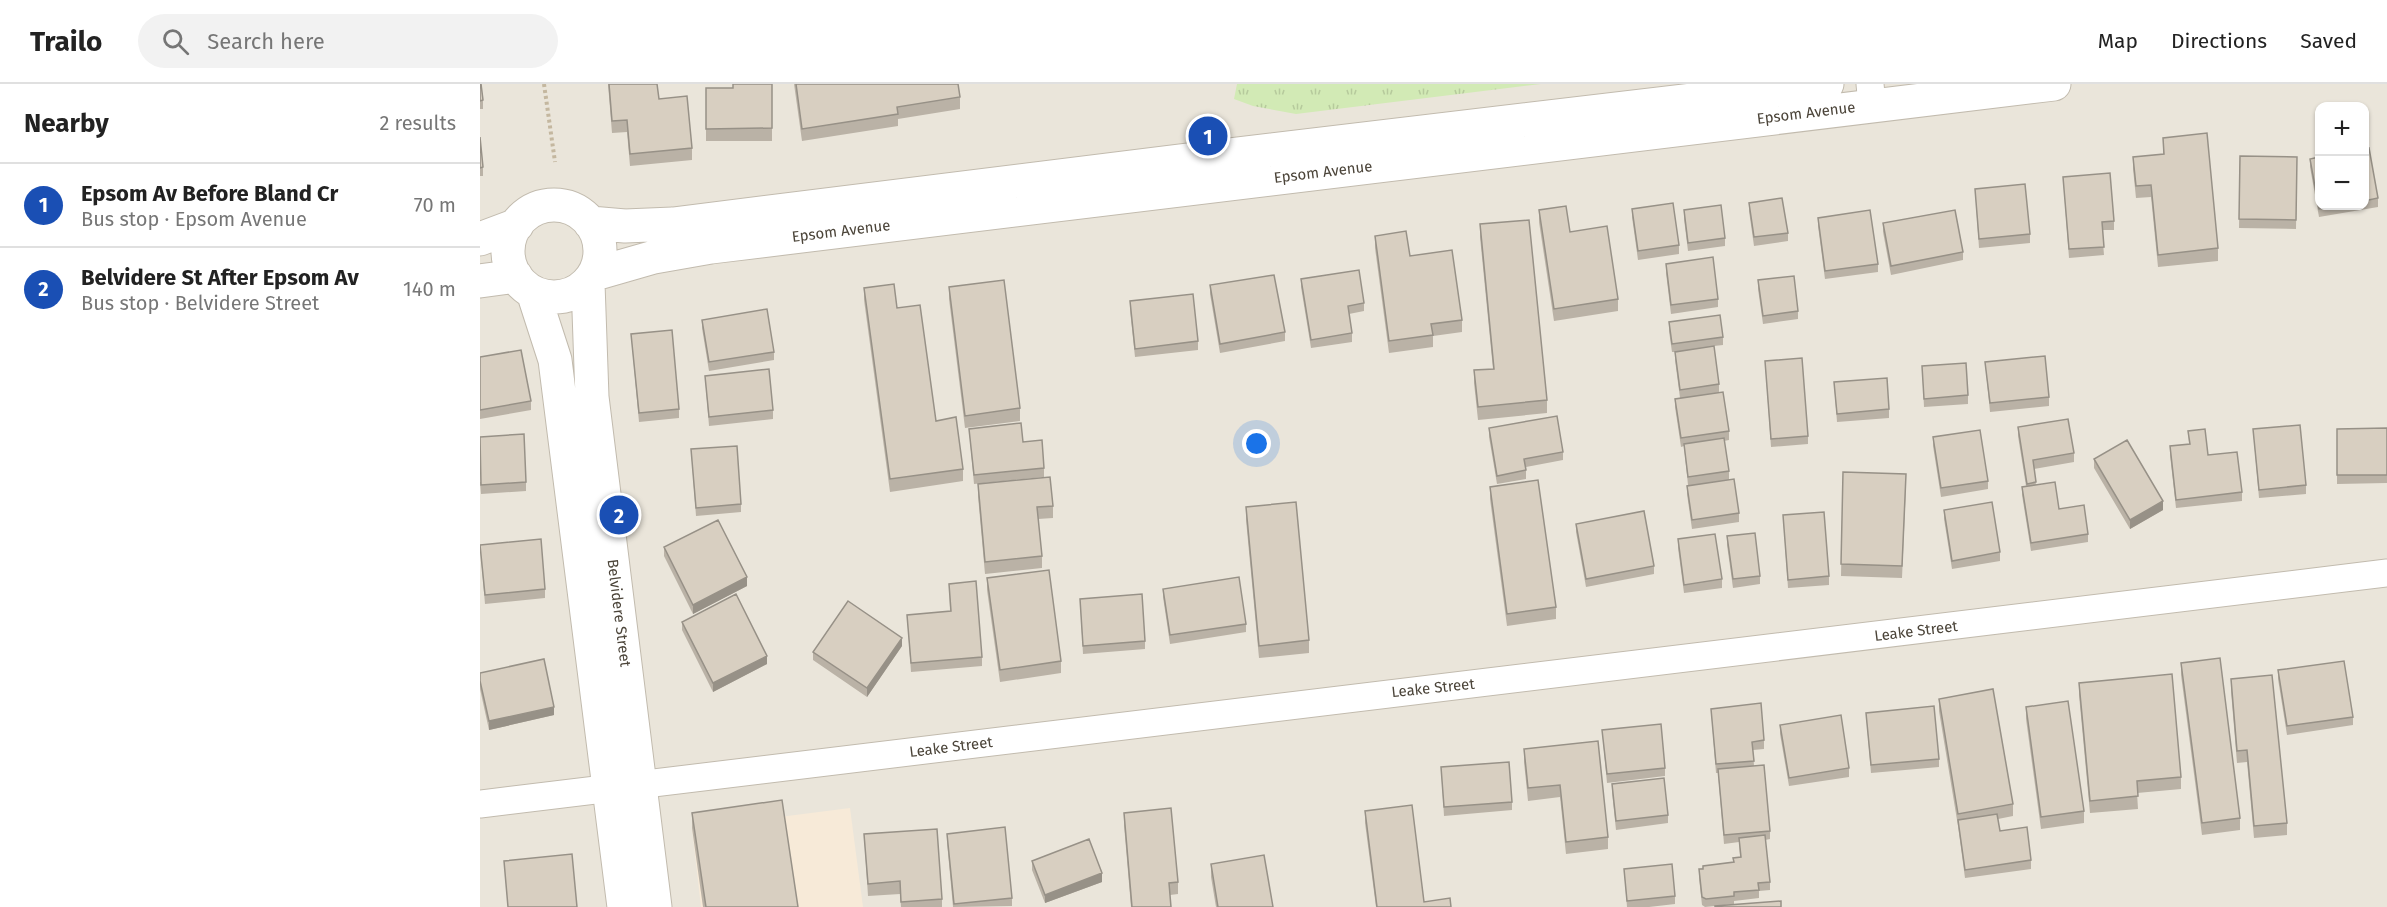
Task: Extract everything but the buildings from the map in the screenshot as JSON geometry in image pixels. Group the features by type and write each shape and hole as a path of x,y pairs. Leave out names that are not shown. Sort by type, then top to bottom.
{"street":[{"name":"Epsom Avenue","path":"590,223 625,226 673,224 1827,84"},
{"name":"Epsom Avenue","path":"591,279 654,257 711,247 1871,95 2054,84"},
{"path":"480,239 517,225 539,208 568,207 580,212 590,223 600,249 591,279 562,296 525,284 480,281"},
{"path":"517,225 509,250 510,264 525,284 555,360 624,907"},
{"name":"Belvidere Street","path":"591,279 592,397 655,907"},
{"name":"Leake Street","path":"480,804 2387,573"}],"path":[{"path":"544,84 555,162"}],"shaded area":[{"path":"480,84 2387,84 2387,907 480,907"},
{"path":"850,808 863,907 701,907 692,828"}],"green space":[{"path":"1237,84 1541,84 1296,114 1253,106 1234,99"}],"place":[{"name":"Epsom Av Before Bland Cr","path":"1208,136"},
{"name":"Belvidere St After Epsom Av","path":"619,515"}]}
